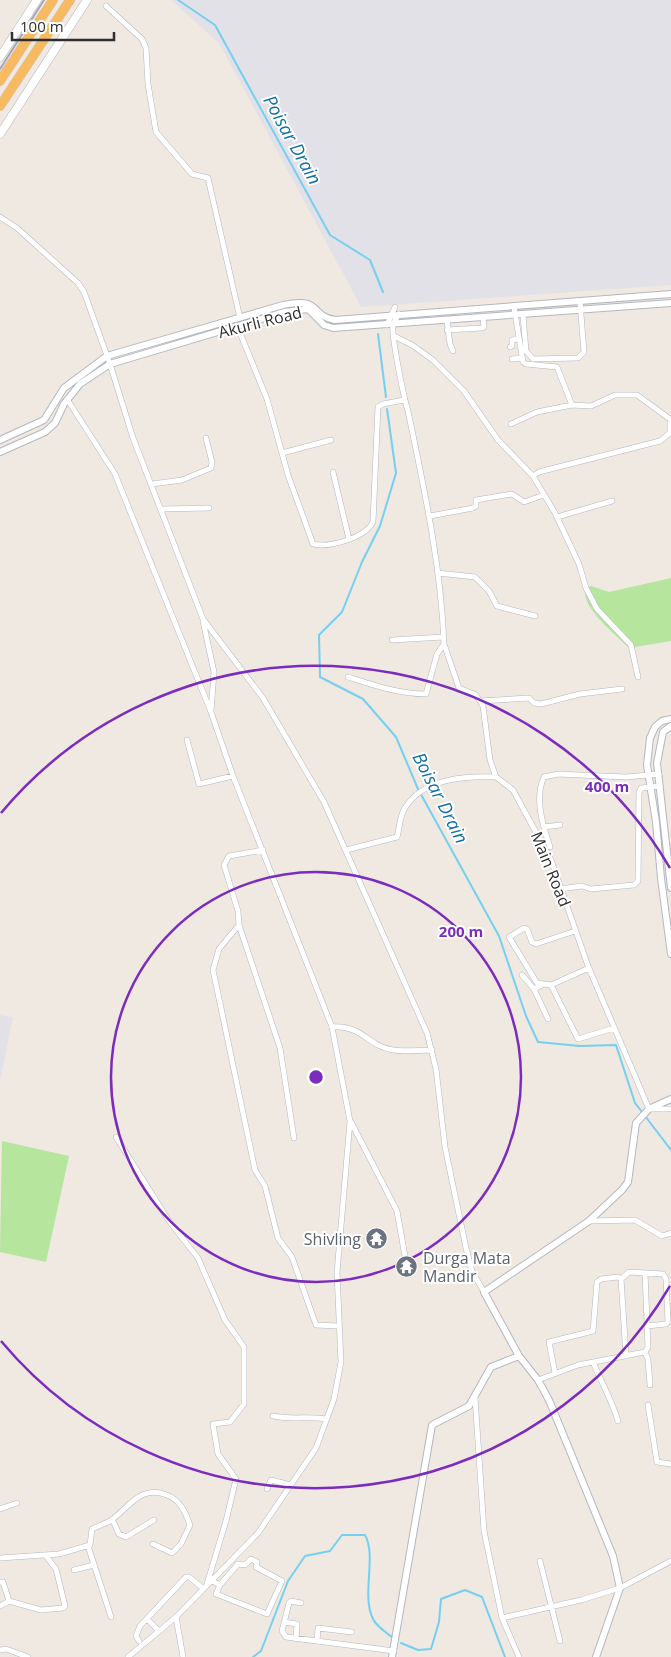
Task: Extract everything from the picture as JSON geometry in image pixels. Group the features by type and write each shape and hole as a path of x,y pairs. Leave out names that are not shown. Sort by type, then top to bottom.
{"highway":[{"path":"0,81 53,0"},
{"path":"0,112 2,103 70,0"}],"main road":[{"path":"0,57 36,0"},
{"path":"0,134 87,0"}],"street":[{"path":"106,6 142,39 146,48 148,84 156,132 192,174 208,178 240,318"},
{"path":"0,217 17,228 78,283 88,303 110,364 133,438 162,509 202,619 214,672 211,712"},
{"name":"Akurli Road","path":"0,440 44,420 64,388 107,356 300,302 314,305 328,318 335,320 391,314 514,307 671,294"},
{"path":"628,298 629,306"},
{"path":"522,315 526,351 529,356 533,359 578,358 584,352 580,302"},
{"name":"Akurli Road","path":"0,452 45,432 55,423 68,399 80,384 110,364 153,350 302,309 310,311 324,325 333,328 671,303"},
{"path":"346,850 397,837 398,824 405,808 422,791 463,776 496,777 490,760 488,731 480,701 476,695 458,688 444,644 438,573 430,516 408,410 404,400 394,336 390,325 394,307"},
{"path":"514,307 522,358 526,364 557,367 572,405"},
{"path":"441,312 453,351"},
{"path":"390,325 399,314"},
{"path":"448,330 482,328 484,327 483,318"},
{"path":"238,328 267,399 288,475 313,544 321,546 349,539 370,529 373,522 378,407 383,404 404,400"},
{"path":"394,336 412,345 433,360 458,385 498,440 532,476 557,517 579,564 586,588 597,609 631,645 638,677"},
{"path":"510,347 512,346 512,340 518,339"},
{"path":"512,359 522,358"},
{"path":"510,424 537,412 572,405 591,406 615,395 637,395 670,419 670,433 660,441 539,472 532,476"},
{"path":"68,399 115,474 211,712 233,776 332,1026 350,1121 337,1273 341,1362 334,1400 316,1448 258,1534 176,1617 128,1657"},
{"path":"152,484 182,480 211,468 212,462 206,438"},
{"path":"282,453 331,440"},
{"path":"333,472 349,539"},
{"path":"430,516 473,508 476,506 476,500 512,494 524,502 544,496"},
{"path":"557,517 612,501"},
{"path":"162,509 209,508"},
{"path":"438,573 476,578 489,591 497,606 535,616"},
{"path":"202,619 263,698 324,802 432,1050 445,1146 458,1214 472,1271 519,1356 538,1380 549,1400 613,1556 620,1588 596,1657"},
{"path":"392,640 443,637"},
{"path":"348,677 412,694 426,694 437,654 444,644"},
{"path":"480,701 529,698 534,703 541,704 580,694 622,689"},
{"path":"671,719 662,721 654,727 650,738 647,765 671,954"},
{"path":"671,726 663,732 657,763 671,888"},
{"path":"654,727 663,732"},
{"path":"187,740 199,784 233,776"},
{"path":"550,848 544,827 540,786 544,777 558,774 626,777 659,774"},
{"name":"Main Road","path":"496,777 513,790 551,860 589,968 648,1110"},
{"path":"560,889 582,886 590,889 634,885 638,881 639,793 641,788 660,786"},
{"path":"544,827 560,825"},
{"path":"658,846 667,845"},
{"path":"263,850 229,856 224,865 238,911 239,925 280,1048 294,1138"},
{"path":"661,878 670,877"},
{"path":"239,925 219,949 213,970 255,1170 266,1186 278,1238 292,1257 316,1325 338,1326"},
{"path":"542,985 537,982 509,937 524,928 527,929 532,942 536,944 575,931"},
{"path":"534,989 542,985 551,985 589,968"},
{"path":"522,975 534,989 548,1019"},
{"path":"551,985 578,1039 614,1028"},
{"path":"332,1026 346,1026 358,1030 372,1042 392,1050 432,1050"},
{"path":"484,1292 589,1221 628,1182 634,1130 640,1117 648,1110 671,1099"},
{"path":"648,1110 671,1109"},
{"path":"350,1121 397,1211 406,1262"},
{"path":"116,1137 169,1221 198,1258 226,1320 244,1347 244,1404 230,1422 213,1424 218,1454 236,1479 226,1521 205,1588"},
{"path":"589,1221 636,1220 662,1236 671,1233"},
{"path":"620,1280 629,1272 663,1274 666,1279 668,1321 666,1324 647,1326"},
{"path":"538,1380 593,1362 645,1352 648,1349 645,1273"},
{"path":"555,1373 549,1342 593,1331 597,1282 601,1279 618,1277 620,1280"},
{"path":"620,1280 626,1355"},
{"path":"645,1352 648,1359 650,1385"},
{"path":"301,1603 291,1601 289,1603 282,1631 283,1636 393,1654 432,1425 469,1406 491,1366 519,1356"},
{"path":"593,1362 599,1379 613,1402 618,1421"},
{"path":"475,1396 484,1531 502,1618 519,1657"},
{"path":"648,1405 657,1462 671,1464"},
{"path":"273,1416 289,1420 306,1416 326,1419"},
{"path":"267,1489 271,1480 292,1486"},
{"path":"111,1617 88,1546 90,1545 92,1529 112,1519 138,1496 151,1491 176,1499 187,1517 189,1530 176,1551 172,1553 153,1544"},
{"path":"0,1509 17,1503"},
{"path":"112,1519 119,1534 126,1537 154,1520"},
{"path":"0,1558 46,1556 88,1546"},
{"path":"0,1606 9,1601 41,1610 63,1608 65,1606 56,1569 46,1556"},
{"path":"251,1559 257,1562 256,1567 282,1581 267,1614 216,1594 220,1585 240,1563 245,1565 251,1559"},
{"path":"502,1618 620,1588 671,1561"},
{"path":"540,1562 560,1641"},
{"path":"228,1564 234,1569"},
{"path":"74,1570 94,1566"},
{"path":"139,1641 136,1636 140,1626 186,1577 189,1577 205,1588"},
{"path":"212,1581 220,1585"},
{"path":"0,1582 3,1582 9,1601"},
{"path":"176,1617 183,1657"},
{"path":"147,1619 160,1631"},
{"path":"284,1622 297,1624 296,1638"},
{"path":"317,1641 318,1628 352,1632"},
{"path":"0,1650 6,1649 28,1657"}],"shaded area":[{"path":"171,0 671,0 671,285 361,307 219,43"},
{"path":"0,1015 13,1017 0,1081"}],"green space":[{"path":"671,578 671,641 629,648 594,613 585,597 585,589 591,586 609,592"},
{"path":"2,1141 69,1156 46,1262 0,1252"}],"waterway":[{"name":"Poisar Drain","path":"178,0 215,25 330,235 370,260 383,292"},
{"name":"Boisar Drain","path":"378,334 386,397"},
{"name":"Boisar Drain","path":"387,409 396,473 380,526 362,562 342,612 319,635 320,677 363,699 396,737 418,789 499,936 526,1016 538,1042 580,1046 616,1045 635,1103 642,1112"},
{"name":"Boisar Drain","path":"645,1116 671,1150"},
{"path":"253,1657 261,1651 288,1581 305,1556 330,1551 342,1535 365,1535 370,1554 368,1599 370,1609 373,1619 393,1638"},
{"path":"401,1643 418,1650 431,1649 439,1622 441,1599 465,1590 482,1597 505,1657"}],"railway":[{"path":"0,69 44,0"}],"place":[{"name":"Shivling","path":"377,1239"},
{"name":"Durga Mata Mandir","path":"407,1267"}]}
